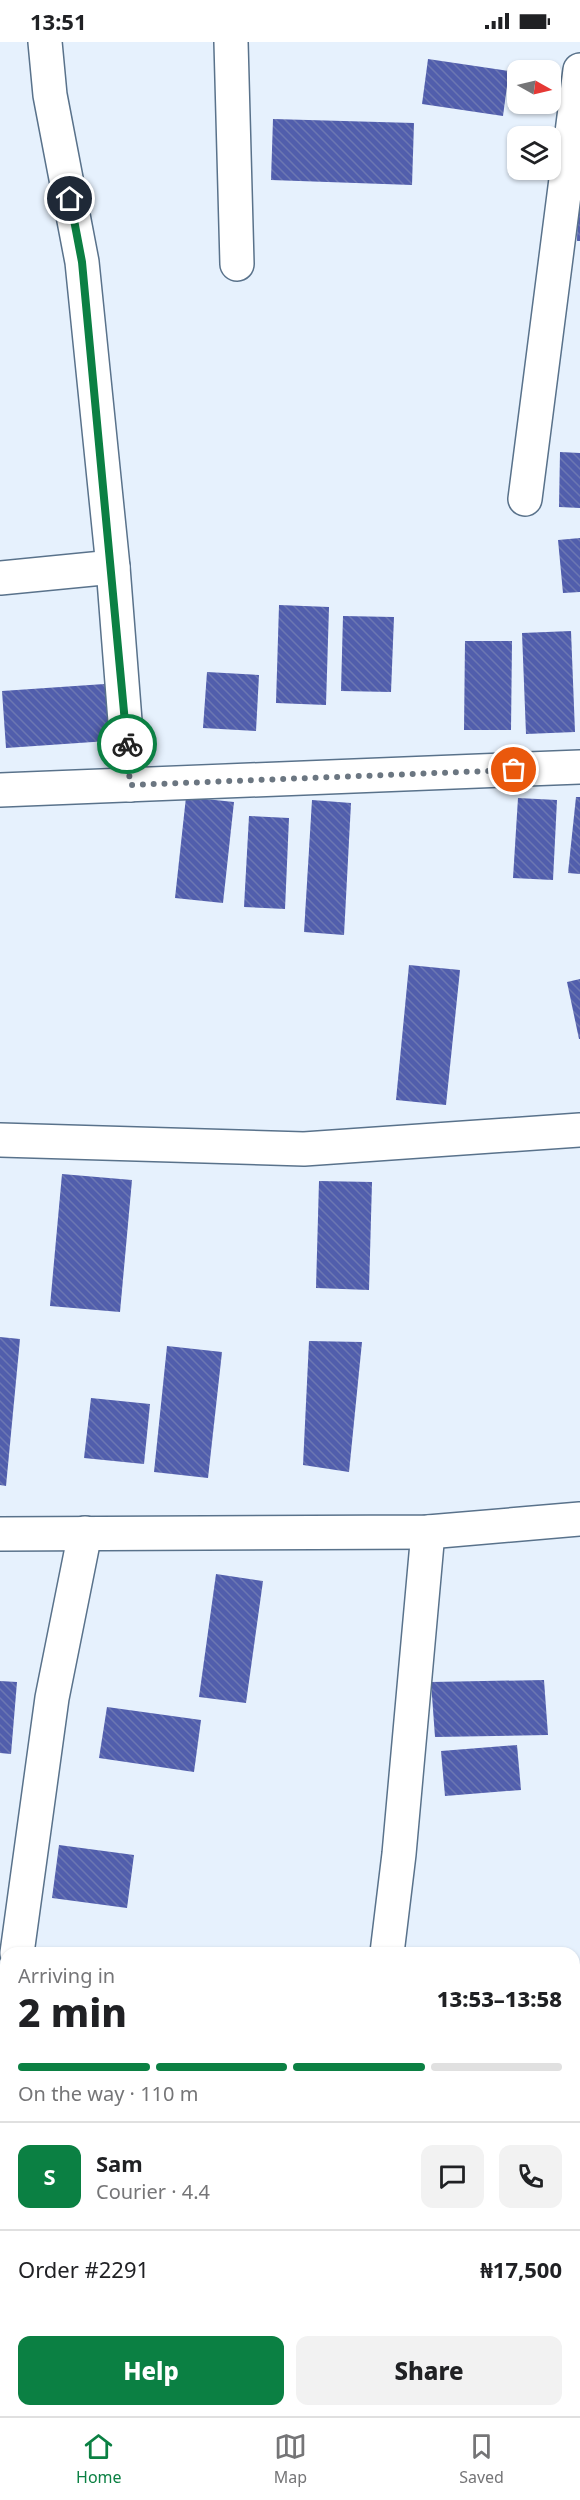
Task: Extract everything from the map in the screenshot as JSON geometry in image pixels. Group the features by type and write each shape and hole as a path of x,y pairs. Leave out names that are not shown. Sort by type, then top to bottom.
{"street":[{"path":"45,42 50,95 82,262 113,567 130,785"},
{"path":"231,42 237,264"},
{"path":"525,499 580,70"},
{"path":"0,578 113,567"},
{"path":"0,790 580,767"},
{"path":"0,1140 304,1149 580,1130"},
{"path":"0,1534 428,1532 580,1519"},
{"path":"388,1947 400,1842 428,1532"},
{"path":"18,1947 52,1698 86,1533"}],"building":[{"path":"428,59 507,71 503,116 422,104"},
{"path":"273,119 414,123 412,185 271,180"},
{"path":"578,208 580,208 580,241 577,241"},
{"path":"560,452 580,453 580,508 559,507"},
{"path":"580,538 580,592 563,593 558,540"},
{"path":"279,605 329,607 326,705 276,703"},
{"path":"343,616 394,617 391,692 341,691"},
{"path":"571,631 575,732 526,734 522,633"},
{"path":"465,641 512,641 511,730 464,730"},
{"path":"207,672 259,675 256,731 203,728"},
{"path":"119,683 122,740 6,748 2,691"},
{"path":"186,797 234,802 223,903 175,898"},
{"path":"576,797 580,797 580,874 568,873"},
{"path":"518,798 557,800 553,880 513,878"},
{"path":"312,800 351,803 344,935 304,932"},
{"path":"249,816 289,818 285,909 244,907"},
{"path":"409,965 460,970 446,1105 396,1100"},
{"path":"580,979 580,1039 579,1039 567,982"},
{"path":"62,1174 132,1180 120,1312 50,1306"},
{"path":"319,1181 372,1182 369,1290 316,1288"},
{"path":"0,1337 20,1339 6,1486 0,1485"},
{"path":"309,1341 362,1342 349,1472 303,1465"},
{"path":"167,1346 222,1352 208,1478 154,1472"},
{"path":"91,1398 150,1404 144,1464 84,1458"},
{"path":"216,1574 263,1581 246,1703 199,1697"},
{"path":"544,1680 548,1735 435,1737 431,1682"},
{"path":"0,1681 17,1682 11,1754 0,1753"},
{"path":"107,1707 201,1720 194,1772 99,1758"},
{"path":"517,1745 521,1790 445,1796 441,1751"},
{"path":"59,1845 134,1855 127,1908 52,1898"}],"way so far":[{"path":"127,744 130,785 514,770"}],"route":[{"path":"70,199 82,262 113,567 127,744"}]}
